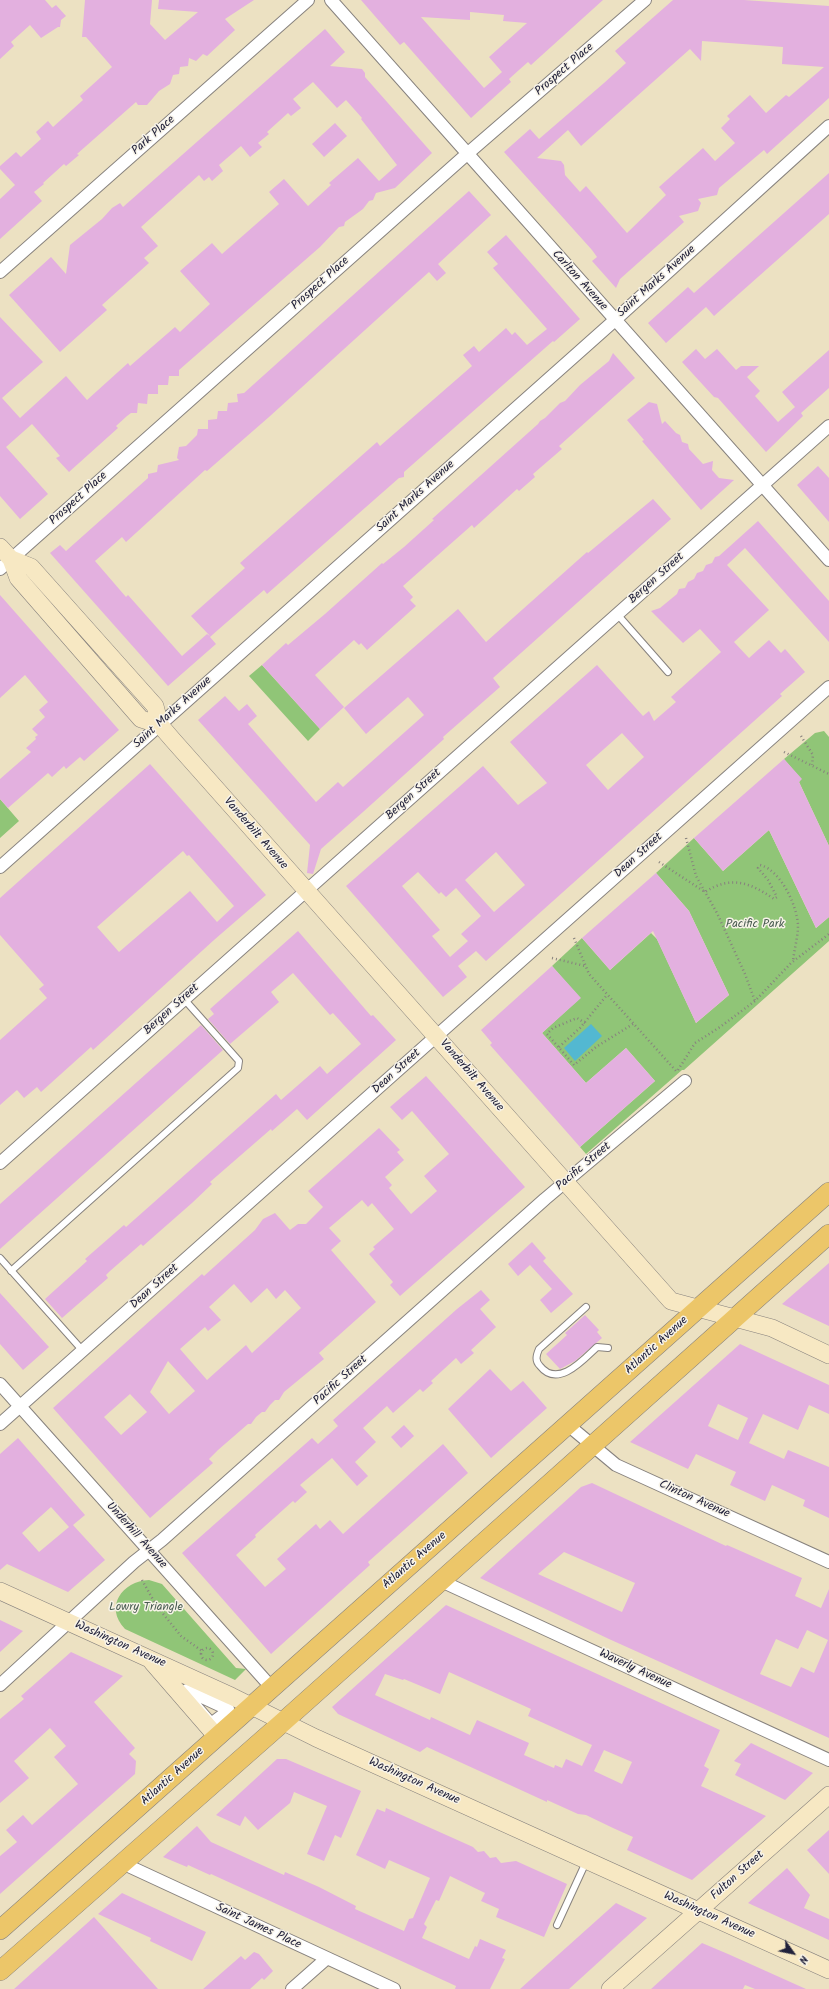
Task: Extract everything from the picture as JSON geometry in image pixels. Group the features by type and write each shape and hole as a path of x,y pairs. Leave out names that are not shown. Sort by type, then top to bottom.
{"main road":[{"name":"Vanderbilt Avenue","path":"0,546 6,564 30,567 155,706 160,725 306,892 671,1301 772,1328 829,1355"},
{"name":"Atlantic Avenue","path":"0,1930 829,1192"},
{"path":"0,1971 283,1722 829,1234"},
{"name":"Washington Avenue","path":"0,1591 148,1657 283,1722 829,1970"},
{"path":"148,1657 218,1736"},
{"name":"Fulton Street","path":"610,1989 829,1794"}],"street":[{"name":"Park Place","path":"0,272 308,0"},
{"name":"Carlton Avenue","path":"331,0 829,560"},
{"name":"Prospect Place","path":"6,564 467,154 645,0"},
{"name":"Saint Marks Avenue","path":"0,867 615,320 829,126"},
{"name":"Bergen Street","path":"0,1163 829,426"},
{"name":"Dean Street","path":"0,1424 829,687"},
{"name":"Pacific Street","path":"0,1685 134,1562 565,1183 685,1081"},
{"name":"Underhill Avenue","path":"0,1384 272,1688"},
{"name":"Clinton Avenue","path":"568,1425 616,1465 829,1562"},
{"name":"Waverly Avenue","path":"441,1581 829,1760"},
{"name":"Saint James Place","path":"122,1863 326,1959 394,1989"},
{"path":"292,1989 326,1959"}],"lane":[{"path":"617,614 668,672"},
{"path":"11,1271 238,1068 239,1061 184,1000"},
{"path":"0,1258 82,1351"},
{"path":"586,1307 539,1349 536,1359 538,1364 543,1370 551,1373 562,1374 571,1370 597,1347 608,1348"},
{"path":"557,1925 586,1860"}],"path":[{"path":"801,736 813,755 812,765"},
{"path":"784,752 829,774"},
{"path":"686,838 696,876 745,974 755,1001"},
{"path":"659,862 705,892"},
{"path":"705,892 721,883 742,883 752,886 774,899 777,897 774,890 758,868 760,865 764,866 778,877 785,887 797,915 798,934 793,962"},
{"path":"676,1072 695,1042 720,1027 755,1001 793,962 829,934"},
{"path":"574,938 589,974 685,1081"},
{"path":"552,958 586,966"},
{"path":"559,1047 585,1023 607,995"},
{"path":"585,1023 577,1018 553,1028 547,1034 574,1065 596,1046 633,1024"},
{"path":"142,1580 156,1605 181,1636 202,1651"},
{"path":"205,1648 211,1649 213,1652 213,1658 207,1660 203,1659 201,1655 202,1651 205,1648"}],"green space":[{"path":"262,665 320,729 308,741 249,676"},
{"path":"824,731 829,737 829,846 799,782 801,779 784,759 815,733"},
{"path":"0,799 19,821 0,838"},
{"name":"Pacific Park","path":"769,830 816,928 829,917 829,941 684,1070 682,1070 586,1154 580,1147 655,1081 626,1048 586,1083 542,1033 580,998 552,966 582,938 610,970 651,933 657,939 696,1023 729,995 689,911 656,873 694,838 723,871"},
{"name":"Lowry Triangle","path":"149,1580 162,1584 236,1668 246,1669 235,1680 125,1629 119,1621 116,1612 116,1604 119,1597 124,1590 131,1585 139,1581"}],"water":[{"path":"591,1024 602,1036 575,1061 564,1048"}],"building":[{"path":"0,0 45,0 52,8 56,5 66,16 61,20 60,27 41,38 30,25 11,42 14,46 0,59"},
{"path":"85,0 152,0 150,24 165,40 198,12 158,9 159,0 254,0 225,19 235,30 207,56 203,54 196,61 189,58 188,66 180,67 179,74 173,75 170,84 159,91 147,105 138,105 136,102 77,154 79,155 66,166 64,164 43,183 44,184 34,192 42,201 0,239 0,199 15,185 0,169 0,166 16,152 21,157 41,139 36,132 48,121 53,127 83,100 80,96 112,67 86,37 82,37"},
{"path":"361,0 603,0 531,65 528,62 519,70 509,79 511,82 471,118 404,42 400,45","holes":["470,12 504,15 503,21 527,23 489,57 502,72 484,88 421,17 470,20"]},
{"path":"673,0 744,0 829,6 829,98 767,154 764,150 719,188 717,195 698,199 701,203 698,211 679,216 684,222 620,279 616,288 592,261 597,257 592,250 504,152 530,129 539,139 626,63 615,51","holes":["702,41 783,47 782,64 824,67 789,97 786,95 766,113 750,95 727,116 730,119 721,128 735,143 715,161 703,148 659,187 666,195 627,233 586,186 580,192 565,175 564,165 561,161 537,158 568,130 581,146 690,49 701,61"]},
{"path":"325,29 345,52 330,66 362,69 365,73 365,77 432,153 395,188 376,193 373,200 369,201 363,209 345,222 344,226 339,227 320,247 179,370 179,376 169,376 168,385 158,385 158,394 148,394 147,404 138,403 137,413 131,413 127,416 116,426 118,428 69,472 56,458 60,456 32,424 6,447 48,494 20,519 0,496 0,317 43,362 2,398 20,418 66,376 87,400 128,363 130,366 175,327 180,332 210,304 180,271 212,243 222,254 279,204 269,192 284,179 308,206 331,185 329,183 358,158 379,181 397,165 361,119 362,118 346,100 337,108 313,82 293,99 301,108 291,116 288,113 267,132 269,134 258,143 262,147 250,157 241,146 219,165 223,171 212,181 209,177 204,181 199,175 141,227 158,246 144,258 149,263 102,305 107,310 60,352 9,295 51,257 66,274 70,245 102,219 112,208 120,203 123,207"},
{"path":"335,123 347,136 324,157 312,144"},
{"path":"829,173 829,214 714,316 706,307 666,343 648,323 688,287 694,293"},
{"path":"469,191 491,215 438,264 446,273 437,281 429,272 269,417 207,471 205,470 126,542 122,537 95,561 126,597 128,595 182,656 207,634 210,636 191,616 245,568 240,563 377,442 380,446 472,366 463,355 474,346 479,352 506,328 512,335 515,332 527,345 547,329 493,268 498,264 487,252 506,235 580,319 404,472 404,477 399,478 267,594 264,590 210,637 216,644 168,686 50,553 60,545 66,551 148,478 148,474 157,472 158,465 179,460 177,458 179,447 186,446 197,435 198,429 208,429 208,420 217,419 218,411 227,411 228,403 238,402 237,394 244,393"},
{"path":"696,349 705,359 717,349 736,370 741,366 759,366 747,377 760,391 755,396 778,422 795,407 782,392 829,350 829,388 801,413 803,416 766,452 718,398 714,397 682,362"},
{"path":"613,353 635,378 559,446 562,449 533,474 535,477 519,491 517,489 474,528 472,525 403,586 413,597 410,600 416,606 367,650 361,643 359,645 354,640 315,675 344,707 320,729 262,665 286,643 288,645 325,614 382,563 383,564 404,547 434,520 432,519 540,421 560,403 565,401 580,385 609,361"},
{"path":"649,402 657,404 662,424 665,421 676,433 680,435 682,442 688,444 689,449 703,464 713,461 712,470 719,478 734,480 701,510 642,441 644,440 627,420"},
{"path":"818,466 829,478 829,522 797,485"},
{"path":"653,499 671,519 493,678 500,687 321,849 313,874 307,873 310,845 198,720 225,696 239,711 247,704 257,716 248,724 316,802 338,782 343,787 424,715 408,697 366,734 344,708 458,609 486,642 587,552 588,553"},
{"path":"758,521 829,601 829,642 745,548 727,565 769,610 734,642 749,658 769,640 781,653 785,649 805,672 780,694 782,696 486,961 476,951 458,966 467,977 443,997 346,886 483,766 518,805 547,783 510,742 597,665 643,716 649,711 654,721 676,702 671,697 721,652 700,629 683,643 651,611 660,608 677,594 679,589 685,588 688,582 694,579 697,573 703,571 706,565 712,563 715,557 719,556","holes":["622,733 644,757 608,790 586,765","496,852 525,885 494,912 465,880","418,872 439,894 441,892 446,897 456,888 481,916 461,934 468,941 450,957 432,936 440,930 402,886"]},
{"path":"0,595 119,730 84,761 80,757 66,769 64,766 52,777 48,773 8,808 0,799 0,779 31,752 26,748 36,739 35,737 38,735 32,729 45,717 39,710 48,702 25,675 0,698"},
{"path":"784,759 802,779 799,782 829,846 829,917 816,928 769,830 723,871 694,838"},
{"path":"150,764 266,895 93,1050 91,1047 41,1092 37,1087 24,1098 17,1090 0,1105 0,1040 47,998 39,989 44,985 0,935 0,898","holes":["183,851 187,856 189,855 234,906 217,922 190,891 119,952 97,927"]},
{"path":"656,873 689,911 729,995 696,1023 653,931 610,970 582,938"},
{"path":"298,931 371,1016 373,1015 396,1040 307,1120 297,1109 272,1131 271,1129 210,1182 212,1184 192,1203 143,1246 141,1244 110,1271 106,1275 108,1278 62,1318 45,1299 87,1261 85,1259 124,1225 126,1227 276,1094 281,1100 320,1066 327,1074 361,1044 333,1013 330,1015 293,973 271,992 279,1002 230,1044 208,1019 214,1014 210,1009"},
{"path":"552,966 581,998 542,1033 586,1083 626,1048 655,1081 580,1147 490,1045 492,1043 481,1030"},
{"path":"201,1025 223,1050 0,1249 0,1204"},
{"path":"426,1076 525,1187 400,1296 390,1285 393,1282 369,1254 375,1249 373,1247 394,1229 372,1203 368,1207 362,1200 329,1228 341,1241 331,1250 376,1302 319,1353 324,1359 284,1392 279,1400 275,1400 265,1412 262,1412 251,1424 248,1424 218,1450 209,1459 213,1463 150,1518 53,1408 202,1274 204,1276 255,1230 263,1219 275,1213 290,1230 298,1224 306,1224 323,1207 308,1191 379,1128 400,1150 397,1152 404,1160 385,1177 392,1185 389,1188 411,1214 437,1191 424,1176 449,1154 412,1111 402,1120 390,1107","holes":["234,1284 251,1303 267,1288 276,1299 285,1290 301,1308 252,1353 246,1345 207,1380 180,1349 205,1327 208,1331 221,1320 209,1307","168,1361 195,1391 169,1414 150,1392","130,1394 147,1412 121,1435 104,1417"]},
{"path":"532,1242 546,1258 543,1261 573,1294 551,1313 540,1300 552,1289 530,1265 518,1276 508,1264"},
{"path":"829,1263 829,1326 782,1304"},
{"path":"481,1290 490,1300 480,1309 496,1327 471,1350 474,1353 461,1364 456,1358 431,1381 433,1383 423,1392 420,1389 393,1413 387,1406 363,1428 376,1442 355,1462 368,1476 357,1486 332,1458 300,1485 307,1492 295,1503 293,1501 255,1535 256,1537 236,1555 265,1587 286,1569 277,1559 316,1524 320,1529 330,1520 343,1534 443,1444 468,1473 368,1562 370,1565 271,1654 182,1553 312,1438 318,1444 338,1426 333,1420 457,1309"},
{"path":"0,1293 49,1347 23,1370 0,1344"},
{"path":"585,1315 599,1330 597,1332 602,1338 575,1361 560,1369 546,1354 567,1335 565,1333"},
{"path":"740,1344 829,1385 829,1414 809,1405 798,1430 763,1414 749,1443 784,1459 788,1450 829,1467 829,1518 803,1506 805,1500 772,1485 765,1501 730,1485 736,1472 696,1454 688,1469 630,1442","holes":["718,1404 748,1418 738,1440 708,1426"]},
{"path":"490,1369 511,1391 523,1381 547,1408 491,1458 448,1409"},
{"path":"404,1425 414,1436 401,1448 391,1437"},
{"path":"18,1438 85,1515 73,1525 105,1560 68,1592 7,1564 0,1570 0,1454","holes":["51,1507 69,1527 39,1552 22,1533"]},
{"path":"592,1483 726,1546 727,1545 802,1578 795,1596 821,1608 829,1589 829,1738 609,1639 480,1578 581,1487","holes":["564,1552 635,1583 622,1612 538,1574","807,1630 828,1640 814,1673 801,1667 791,1687 760,1674 776,1639 798,1649"]},
{"path":"446,1605 720,1730 704,1766 709,1769 701,1786 766,1816 692,1880 627,1850 633,1837 586,1815 578,1814 547,1800 547,1802 427,1747 420,1752 338,1714 332,1707","holes":["449,1672 531,1709 528,1716 592,1745 582,1766 566,1759 562,1768 555,1765 554,1768 524,1755 529,1743 477,1720 470,1735 431,1717 430,1720 375,1695 385,1674 403,1680 404,1679 440,1694","604,1750 632,1762 622,1784 594,1771"]},
{"path":"0,1620 23,1631 0,1652"},
{"path":"71,1652 123,1676 94,1702 135,1748 129,1754 136,1761 135,1774 0,1894 0,1856 17,1842 6,1830 23,1815 32,1825 78,1784 54,1757 66,1746 50,1728 14,1761 29,1778 0,1803 0,1719 24,1699 21,1696"},
{"path":"751,1743 813,1773 785,1800 735,1775 741,1764 734,1761"},
{"path":"277,1759 286,1759 361,1791 341,1838 335,1835 324,1861 307,1854 327,1806 294,1792 290,1803 258,1830 245,1816 240,1826 216,1815"},
{"path":"386,1808 473,1847 478,1852 484,1851 490,1858 496,1857 501,1863 516,1861 567,1884 544,1937 496,1917 499,1909 481,1901 485,1893 450,1876 439,1901 436,1900 424,1924 427,1927 422,1938 469,1959 475,1946 477,1947 480,1939 506,1950 502,1958 505,1959 490,1989 455,1989 456,1986 211,1874 210,1875 188,1865 187,1867 163,1857 197,1826 211,1842 284,1875 285,1872 319,1887 356,1906 355,1909 404,1931 409,1919 413,1918 430,1878 389,1860 385,1869 356,1855 377,1809 385,1812"},
{"path":"829,1830 829,1874 807,1850"},
{"path":"787,1868 810,1895 804,1908 829,1919 829,1940 748,1903"},
{"path":"122,1893 206,1932 192,1961 150,1941 151,1938 98,1914"},
{"path":"616,1903 647,1918 569,1989 520,1989"},
{"path":"94,1917 158,1989 14,1989 65,1943"},
{"path":"702,1943 806,1989 755,1989 745,1985 743,1989 651,1989"},
{"path":"254,1952 259,1954 273,1971 264,1980 262,1978 250,1989 203,1989 241,1956 245,1960"}]}
